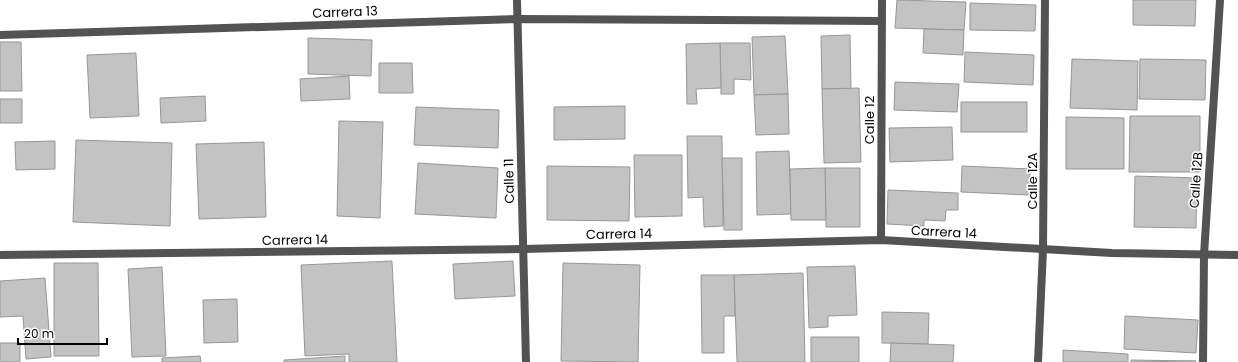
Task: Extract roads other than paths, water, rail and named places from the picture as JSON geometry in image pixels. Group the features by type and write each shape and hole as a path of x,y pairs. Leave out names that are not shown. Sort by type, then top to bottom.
{"street":[{"name":"Calle 11","path":"517,0 526,362"},
{"name":"Calle 12","path":"881,240 882,0"},
{"name":"Calle 12A","path":"1038,362 1043,249 1045,0"},
{"name":"Calle 12B","path":"1203,362 1204,255 1220,0"},
{"name":"Carrera 13","path":"0,35 517,19 882,22"},
{"name":"Carrera 14","path":"0,255 523,249 881,240 1112,253 1238,255"}]}
